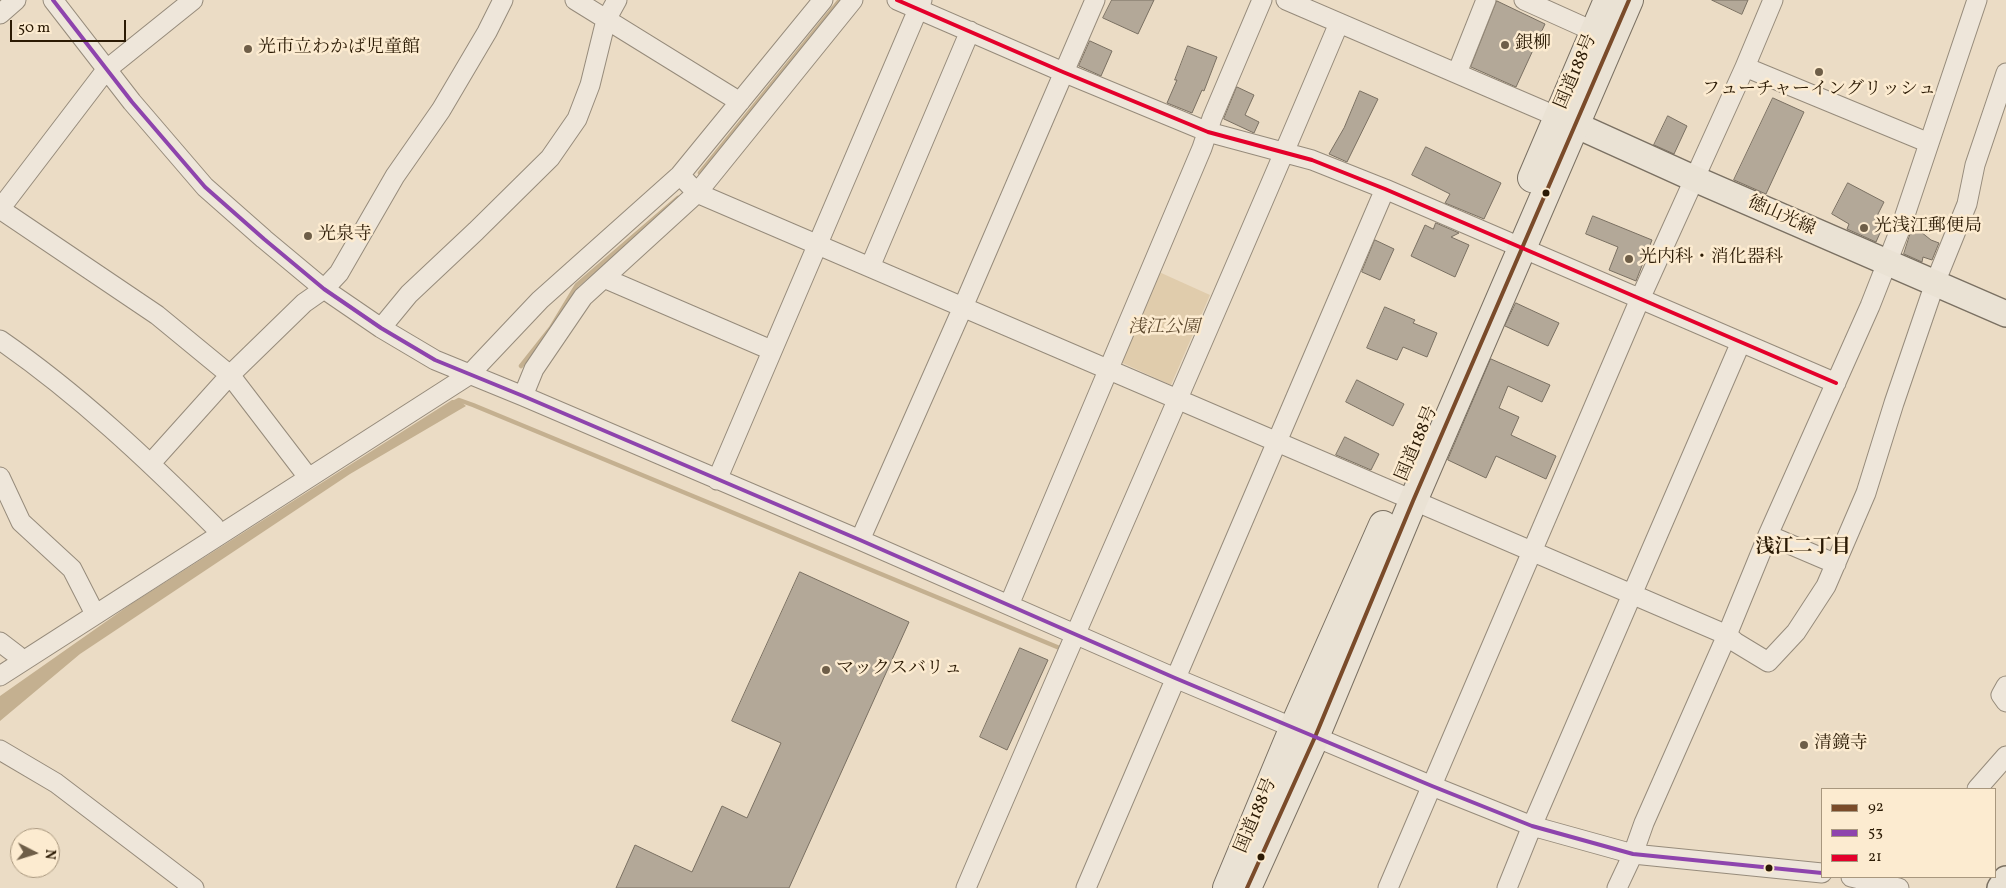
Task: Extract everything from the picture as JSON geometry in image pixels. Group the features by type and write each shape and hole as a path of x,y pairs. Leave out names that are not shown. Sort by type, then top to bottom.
{"highway":[{"name":"国道188号","path":"1604,36 1608,0"},
{"name":"国道188号","path":"1227,888 1304,732 1604,36 1629,0"},
{"name":"国道188号","path":"1247,888 1304,732"}],"main road":[{"name":"徳山光線","path":"1566,122 2006,314"},
{"path":"2000,888 2006,879"}],"street":[{"path":"0,14 16,0"},
{"path":"52,0 106,70 205,187 324,289 381,328 435,360 860,540 1175,678 1532,826 1633,854 1821,873"},
{"path":"193,0 106,70 0,209 157,315 230,375 308,477"},
{"path":"152,463 230,375 304,303 324,289 339,273 395,176 441,110 487,32 503,0"},
{"path":"575,0 740,102"},
{"path":"381,328 409,294 550,158 576,119 590,84 606,20 617,0"},
{"path":"0,676 469,375 540,300 680,175 823,0"},
{"path":"523,396 534,369 583,297 697,193 854,0"},
{"path":"897,0 920,4 970,31 1208,132 1312,160 1385,189 1640,300 1836,382"},
{"path":"860,540 963,307 1094,0"},
{"path":"1009,606 1202,148 1212,118 1262,0"},
{"path":"1286,0 1566,122"},
{"path":"1456,73 1486,0"},
{"path":"1524,0 1604,36"},
{"path":"1388,888 1640,300 1745,67 1773,0"},
{"path":"1617,888 1887,263 1977,0"},
{"path":"716,480 920,4"},
{"path":"972,886 1074,633 1339,24"},
{"path":"870,267 970,31"},
{"path":"1745,67 1929,143"},
{"path":"680,175 697,193 1727,635 1734,642 1768,662 1796,632 1826,586 1866,493 1935,283 1967,204 1975,166 2006,73"},
{"path":"1086,888 1385,189"},
{"path":"604,278 772,350"},
{"path":"0,340 48,374 152,463 214,526 219,535"},
{"path":"1507,888 1741,342"},
{"path":"0,478 21,522 72,569 95,614"},
{"path":"1768,535 1836,564"},
{"path":"0,642 22,661"},
{"path":"2006,686 2001,695 2006,702"},
{"path":"0,750 56,783 194,888"},
{"path":"1978,788 2006,756"},
{"path":"1854,878 1899,888"}],"green space":[{"name":"浅江公園","path":"1159,272 1210,295 1171,385 1118,361"}],"shaded area":[{"path":"452,400 459,400 466,406 350,474 80,654 0,721 0,696 131,604"}],"building":[{"path":"1112,0 1154,0 1138,34 1103,18"},
{"path":"1712,0 1748,0 1742,14"},
{"name":"銀柳","path":"1497,1 1545,24 1516,87 1471,67"},
{"path":"1090,41 1112,51 1101,76 1079,66"},
{"path":"1188,46 1217,57 1204,91 1202,90 1192,113 1167,103"},
{"path":"1237,87 1254,95 1245,115 1259,122 1254,133 1224,119"},
{"path":"1360,91 1378,99 1347,162 1329,154 1344,128"},
{"path":"1773,98 1804,112 1766,194 1734,180"},
{"path":"1668,116 1687,126 1674,154 1654,145"},
{"path":"1426,147 1501,183 1484,219 1445,203 1450,194 1412,175"},
{"path":"1848,183 1884,202 1875,220 1884,224 1876,242 1847,229 1849,224 1832,214"},
{"name":"光内科・消化器科","path":"1593,216 1652,240 1636,281 1609,270 1618,247 1586,234"},
{"path":"1436,223 1459,233 1451,237 1469,245 1455,277 1411,256 1425,225 1433,229"},
{"path":"1912,229 1939,243 1932,260 1923,257 1922,262 1904,254"},
{"path":"1375,240 1394,249 1380,280 1362,272"},
{"path":"1516,303 1559,323 1548,346 1505,326"},
{"path":"1385,307 1415,320 1413,323 1437,333 1427,357 1403,347 1397,360 1367,348"},
{"path":"1491,359 1550,385 1542,402 1508,386 1499,408 1519,417 1511,435 1556,456 1546,479 1496,456 1486,478 1448,460"},
{"path":"1357,380 1404,404 1393,426 1346,402"},
{"path":"1345,437 1379,454 1371,470 1336,455"},
{"path":"800,572 909,622 789,888 616,888 635,845 692,872 722,806 747,818 781,743 732,721"},
{"path":"1020,648 1048,660 1007,750 980,737"}],"waterway":[{"path":"700,173 840,0"},
{"path":"521,366 551,328 577,285 678,198"},
{"path":"455,402 459,400 473,405 1062,649"}],"transit line":[{"name":"53","path":"53,0 132,102 205,187 324,289 381,328 435,360 860,540 1175,678 1532,826 1633,854 1821,873"},
{"name":"21","path":"897,0 1208,132 1312,160 1385,189 1836,383"},
{"name":"92","path":"1247,888 1315,737 1413,501 1629,0"}],"place":[{"name":"銀柳","path":"1505,45"},
{"name":"光市立わかば児童館","path":"248,49"},
{"name":"フューチャーイングリッシュ","path":"1819,72"},
{"name":"光浅江郵便局","path":"1864,228"},
{"name":"光泉寺","path":"308,236"},
{"name":"光内科・消化器科","path":"1629,259"},
{"name":"マックスバリュ","path":"826,670"},
{"name":"清鏡寺","path":"1804,745"}],"district":[{"name":"浅江二丁目","path":"1803,549"}]}
